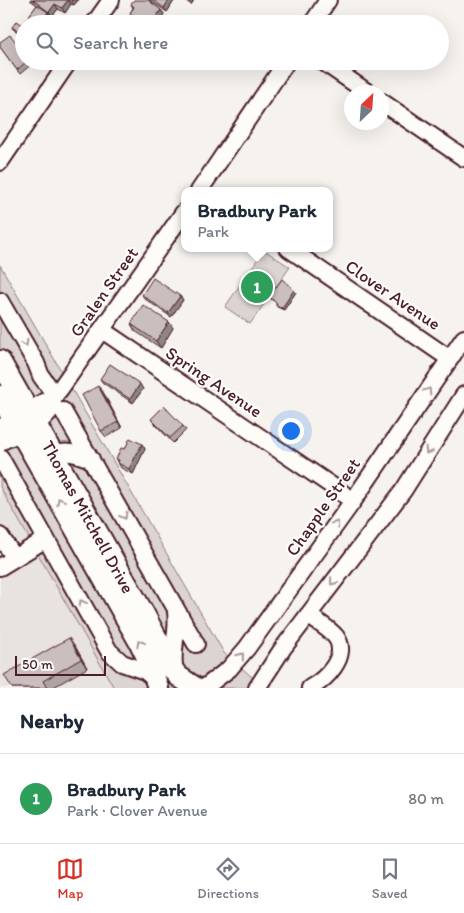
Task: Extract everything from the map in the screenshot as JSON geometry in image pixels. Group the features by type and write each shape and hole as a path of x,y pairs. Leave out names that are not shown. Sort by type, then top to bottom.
{"main road":[{"name":"Thomas Mitchell Drive","path":"0,363 20,423"},
{"name":"Thomas Mitchell Drive","path":"0,396 48,463 175,673 196,688"},
{"name":"Thomas Mitchell Drive","path":"48,463 140,643 157,683"}],"street":[{"path":"100,15 111,0"},
{"path":"318,15 328,0"},
{"path":"0,162 63,70"},
{"path":"203,187 281,70"},
{"path":"335,70 357,85"},
{"path":"389,107 464,158"},
{"name":"Gralen Street","path":"0,442 55,395 181,216"},
{"name":"Clover Avenue","path":"294,252 450,359"},
{"path":"0,301 36,363 41,376 55,395"},
{"name":"Spring Avenue","path":"102,330 353,501"},
{"name":"Chapple Street","path":"204,688 229,669 247,648 353,501 464,338"},
{"path":"256,688 308,615 403,491 464,395"},
{"name":"Thomas Mitchell Drive","path":"63,411 196,644"},
{"path":"48,463 61,452 68,452 91,459"},
{"path":"0,457 109,651 122,663 143,670 157,683"},
{"path":"0,536 14,558"},
{"path":"0,567 46,538"},
{"name":"Thomas Mitchell Drive","path":"175,607 177,625 173,660 175,673"},
{"path":"308,615 327,628 337,638 340,646 339,655 329,674 310,688"}],"shaded area":[{"path":"263,252 267,252 290,267 250,324 225,307"},
{"path":"0,265 224,653 265,688 114,688 0,487"},
{"path":"0,487 81,629 114,688 0,688"}],"building":[{"path":"33,0 68,0 62,8 55,4 49,12"},
{"path":"134,0 148,0 161,10 158,15 132,15 130,13 134,7 131,4"},
{"path":"153,0 169,0 164,8"},
{"path":"37,5 48,12 46,15 30,15"},
{"path":"10,35 15,41 15,67 0,47 0,42"},
{"path":"153,278 180,296 168,313 142,295"},
{"path":"282,279 294,290 282,308 276,305 277,303 269,297"},
{"path":"143,305 169,322 156,341 131,324"},
{"path":"110,364 140,384 130,399 100,379"},
{"path":"98,386 118,422 101,431 82,395"},
{"path":"164,406 183,426 170,438 151,419"},
{"path":"130,438 142,444 129,469 118,463 119,460 116,459 121,448 125,449"},
{"path":"69,638 81,659 43,681 47,688 12,688 4,675"}],"place":[{"name":"Bradbury Park","path":"257,287"}]}
